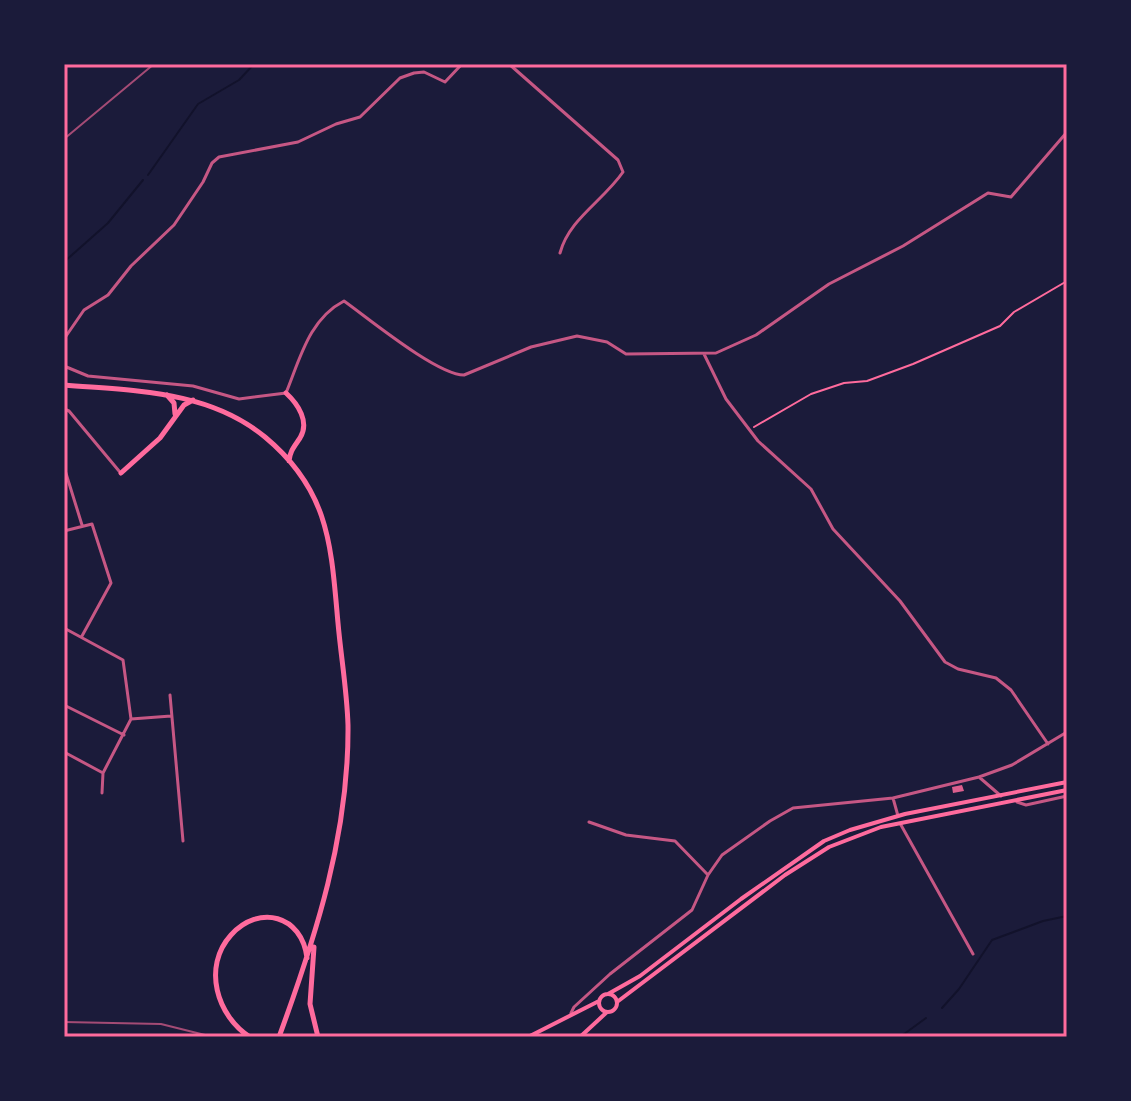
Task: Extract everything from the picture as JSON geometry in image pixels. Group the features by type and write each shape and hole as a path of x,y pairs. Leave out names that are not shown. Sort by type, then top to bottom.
{"main road":[{"path":"64,385 166,395 194,400 232,415 277,449 318,502 328,534 346,696 345,764 340,832 314,940 279,1037"},
{"path":"286,393 299,406 303,433 290,453 289,462"},
{"path":"166,395 174,403 175,414"},
{"path":"121,473 160,438 175,414 194,400"},
{"path":"277,449 285,449 296,443"},
{"path":"607,1012 599,1007 602,996 640,976 811,849 850,830 898,816 1067,782"},
{"path":"580,1037 607,1012 614,1010 617,1002 808,859 853,837 900,823 1067,793"},
{"path":"250,1037 233,1024 217,993 218,960 228,937 255,920 281,919 299,933 306,946 308,960"},
{"path":"314,940 310,1004 318,1037"},
{"path":"608,994 613,995 617,1002"},
{"path":"528,1037 599,1001"}],"street":[{"path":"64,339 84,310 108,295 131,266 174,225 212,163 219,157 298,142 336,124 360,117 400,78 424,72 445,82 462,64"},
{"path":"509,64 618,160 623,172 570,229 560,253"},
{"path":"64,366 88,376 193,386 239,399 286,393 307,337 334,306 344,301 433,363 456,375 464,375 531,347 577,336 607,342 626,354 716,353 756,335 829,284 903,246 988,193 1011,197 1067,132"},
{"path":"704,354 726,399 758,441 811,489 833,529 900,601 945,662 958,669 996,678 1011,690 1048,744"},
{"path":"64,409 69,411 121,473"},
{"path":"64,467 82,525"},
{"path":"64,531 92,524 111,583 82,637"},
{"path":"64,628 123,660 131,719 103,773 102,793"},
{"path":"170,695 183,841"},
{"path":"64,705 124,735"},
{"path":"131,719 172,716"},
{"path":"571,1013 610,974 692,910 708,875 722,855 793,808 893,798 979,777 1012,765 1067,732"},
{"path":"65,753 103,773"},
{"path":"979,777 1002,796"},
{"path":"1017,802 1026,805 1067,793"},
{"path":"893,798 898,816"},
{"path":"589,822 626,835 675,841 708,875"},
{"path":"900,823 973,954"}],"path":[{"path":"750,430 811,394 844,383 867,381 1000,326 1014,312 1067,281"}],"building":[{"path":"962,785 964,791 953,793 952,787"}],"waterway":[{"path":"148,175 198,104 239,80 254,64"},
{"path":"64,262 108,223 143,180"},
{"path":"942,1008 959,989 992,940 1043,921 1067,916"},
{"path":"900,1037 926,1018"}],"railway":[{"path":"64,139 154,64"},
{"path":"64,1022 161,1024 213,1037"}]}
